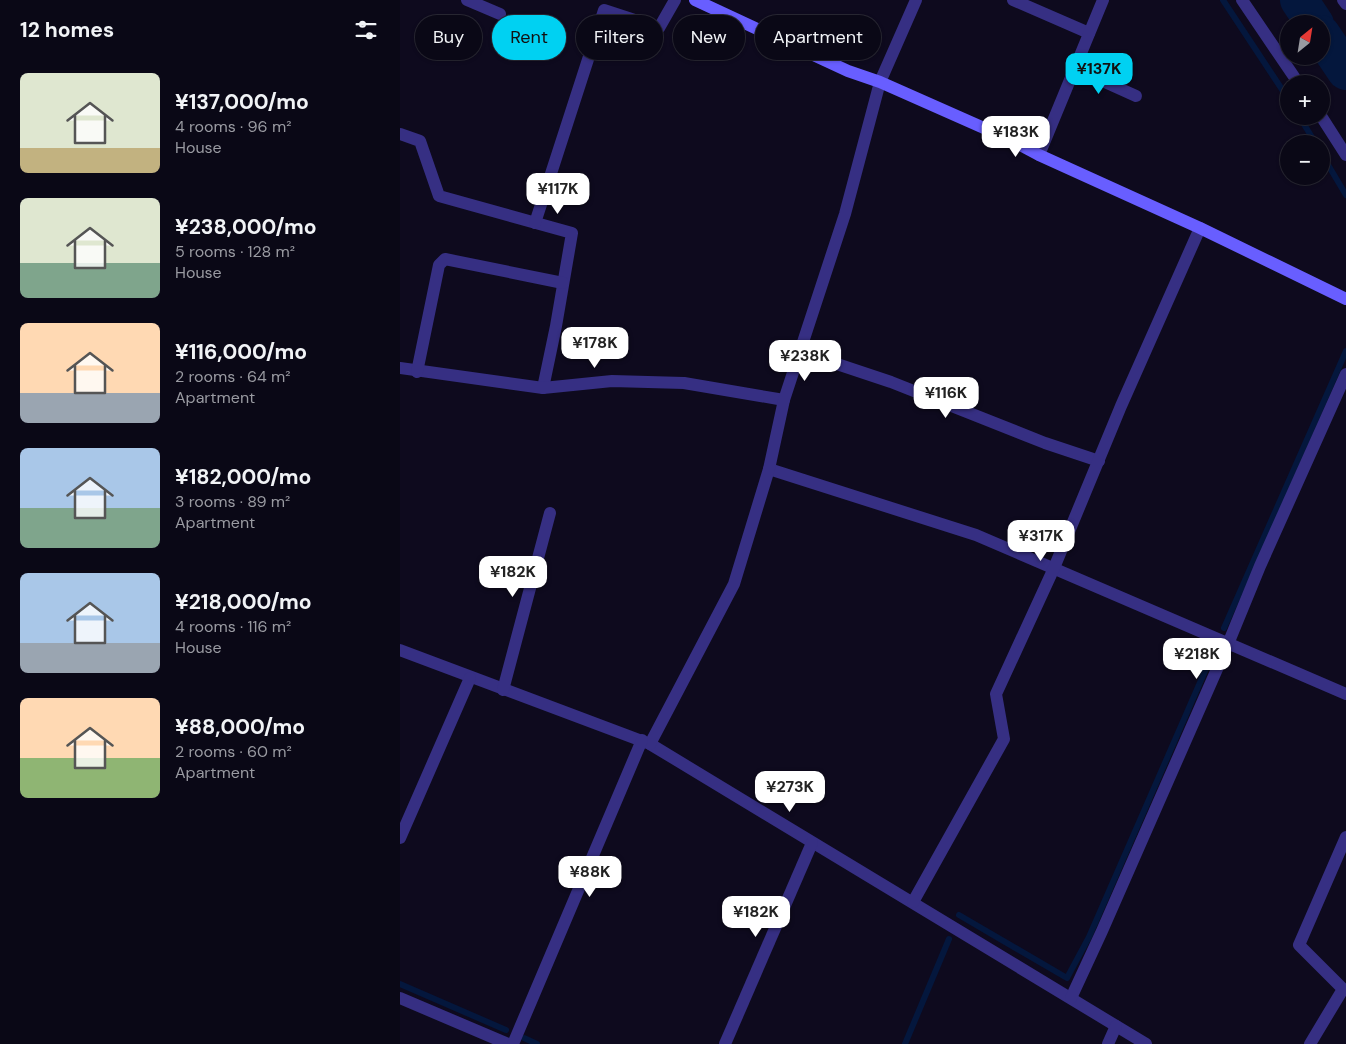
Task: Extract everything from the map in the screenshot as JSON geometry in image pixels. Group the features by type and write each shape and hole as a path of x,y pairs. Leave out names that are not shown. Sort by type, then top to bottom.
{"street":[{"path":"467,0 500,14"},
{"path":"535,223 604,10 659,28 675,0"},
{"path":"696,0 848,70 880,82 1011,140 1200,228 1346,299"},
{"path":"513,1044 646,742 734,584 769,469 784,400 845,214 880,82 916,0"},
{"path":"1013,0 1089,33"},
{"path":"1040,155 1103,0"},
{"path":"1242,0 1293,75"},
{"path":"1343,0 1346,4"},
{"path":"1074,68 1136,96"},
{"path":"1327,125 1346,155"},
{"path":"400,134 420,141 439,196 572,233 543,388"},
{"path":"913,902 1004,739 996,694 1054,568 1200,228"},
{"path":"418,372 439,265 445,259 563,283"},
{"path":"801,352 891,382 1045,443 1099,462"},
{"path":"400,368 543,388 612,381 684,383 784,400"},
{"path":"1071,998 1102,932 1228,644 1260,566 1346,374"},
{"path":"769,469 976,535 1346,694"},
{"path":"503,690 550,513"},
{"path":"400,650 470,678 646,742 1146,1044"},
{"path":"400,838 470,678"},
{"path":"1310,1044 1343,989 1299,945 1346,837"},
{"path":"725,1044 812,843"},
{"path":"400,998 508,1044"},
{"path":"1108,1044 1116,1026"}],"waterway":[{"path":"1223,0 1280,86"},
{"path":"1299,0 1309,15"},
{"path":"1330,47 1346,71"},
{"path":"1304,125 1311,135"},
{"path":"1330,168 1346,195"},
{"path":"1224,628 1346,351"},
{"path":"959,915 1067,978 1089,937 1212,655"},
{"path":"905,1044 949,939"},
{"path":"400,984 506,1030"},
{"path":"524,1038 537,1044"}]}
